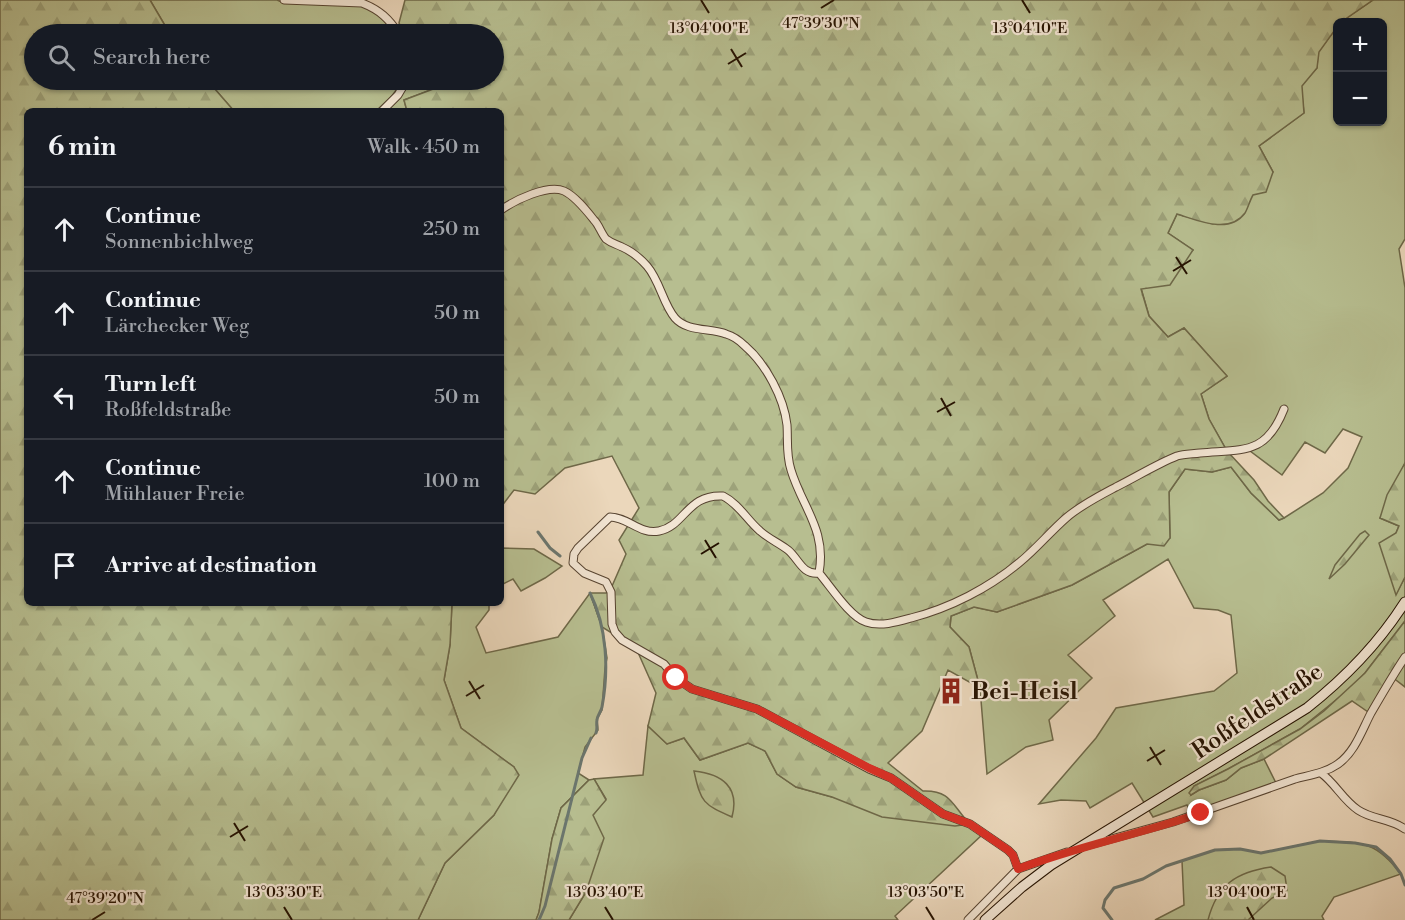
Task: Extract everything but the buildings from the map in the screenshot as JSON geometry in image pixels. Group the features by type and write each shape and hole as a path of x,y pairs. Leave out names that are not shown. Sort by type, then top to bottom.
{"main road":[{"name":"Roßfeldstraße","path":"985,920 1051,865 1307,708 1362,659 1394,620 1405,602"}],"street":[{"path":"284,0 362,3 385,15 392,24"},
{"path":"384,108 401,90"},
{"path":"504,208 532,194 552,189 567,192 594,220 607,240 630,251 648,267 660,285 672,313 680,322 686,326 729,334 752,351 770,378 785,413 788,459 792,474 818,533 821,563 819,573"},
{"path":"1018,869 1013,855 1008,850 970,824 943,814 891,778 757,709 692,689 676,678 664,664 622,640 612,624 611,592 606,582 579,570 573,559 578,548 610,518 619,519 645,531 657,532 668,528 699,501 723,496 738,507 759,530 786,548 803,568 810,573 819,573 856,617 880,624 917,617 966,597 989,584 1022,561 1067,517 1089,501 1179,456 1238,449 1262,443 1275,429 1284,409"},
{"path":"1079,848 1173,822 1295,779 1321,773 1338,764 1352,750 1405,657"},
{"path":"1321,773 1329,778 1358,810 1391,820 1405,829"},
{"name":"Roßfeldstraße","path":"968,920 1018,869 1079,848"}],"green space":[{"path":"0,0 150,0 164,24 24,24 24,90 216,90 231,108 24,108 24,606 452,606 450,645 444,680 461,728 514,767 519,775 494,815 445,863 418,920 0,920"},
{"path":"150,0 277,0 284,3 333,3 370,8 379,12 390,24 164,24"},
{"path":"405,0 1373,0 1347,18 1333,18 1333,33 1319,52 1317,68 1302,86 1304,113 1259,146 1273,172 1266,192 1253,195 1245,213 1238,220 1222,225 1177,214 1168,233 1193,250 1170,285 1141,289 1149,316 1168,337 1184,328 1227,376 1201,394 1209,419 1227,451 1284,518 1279,520 1251,493 1231,467 1212,472 1185,469 1169,492 1170,538 1164,546 1147,544 1072,585 997,612 974,607 951,616 950,627 969,647 980,688 948,670 922,731 888,763 923,791 933,791 946,796 970,824 955,826 882,817 832,797 796,787 777,774 765,751 748,743 700,760 684,738 667,744 648,726 656,693 636,648 602,627 590,593 609,593 626,554 619,540 639,508 612,456 565,468 535,494 514,490 504,503 504,108 406,108 404,100 431,90 504,90 504,24 400,24"},
{"path":"1373,0 1405,0 1405,239 1399,249 1405,288 1405,463 1380,518 1399,526 1396,533 1396,594 1405,577 1405,621 1352,687 1300,729 1194,786 1191,795 1226,780 1241,768 1264,759 1277,785 1192,816 1187,805 1153,817 1132,783 1090,808 1086,801 1061,800 1039,804 1096,738 1116,708 1214,691 1237,673 1231,615 1218,610 1194,608 1168,559 1103,600 1115,616 1068,655 1092,678 1049,720 1053,740 1026,747 987,774 980,688 969,647 950,627 951,616 974,607 997,612 1072,585 1147,544 1170,538 1169,492 1185,469 1212,472 1231,467 1251,493 1279,520 1284,518 1323,493 1348,468 1362,437 1343,429 1325,453 1305,442 1282,475 1246,448 1227,451 1209,419 1201,394 1227,376 1184,328 1168,337 1149,316 1141,288 1193,250 1168,233 1177,214 1213,224 1244,214 1252,195 1273,172 1259,146 1304,113 1301,86 1317,68 1318,52 1333,32 1333,126 1387,126 1387,18 1347,18"},
{"path":"216,90 396,90 379,108 231,108"},
{"path":"404,90 431,90 404,100 406,108 389,108"},
{"path":"1405,463 1405,577 1396,595 1379,543 1396,533 1399,526 1380,518 1387,495"},
{"path":"1365,531 1369,535 1329,579 1335,565"},
{"path":"504,548 534,549 562,566 521,591 513,579 504,584"},
{"path":"590,593 602,627 607,658 602,710 597,719 598,730 585,747 578,773 589,780 561,808 552,839 536,920 418,920 445,863 494,815 514,767 461,728 444,680 450,645 452,606 489,606 489,610 476,627 486,653 558,637"},
{"path":"1405,621 1405,687 1392,677 1371,714 1352,701 1264,759 1241,768 1226,780 1191,795 1189,793 1194,786 1300,729 1324,711 1365,673"},
{"path":"648,726 667,744 684,738 700,760 748,743 765,751 777,774 796,787 832,797 970,824 984,833 895,916 898,920 569,920 586,892 593,815 606,799 594,779 643,775"},
{"path":"694,771 713,775 731,790 734,807 732,817 705,801 701,796"},
{"path":"594,779 606,800 593,815 604,838 586,892 569,920 536,920 552,839 561,808 589,780"},
{"path":"1320,841 1366,845 1383,854 1401,874 1334,897 1322,916 1324,920 1155,920 1184,905 1182,861 1215,850 1240,849 1261,853"},
{"path":"1271,867 1285,876 1287,890 1272,898 1248,920 1208,920 1217,898 1230,882 1248,872"}],"waterway":[{"path":"538,532 550,548 560,556"},
{"path":"590,593 600,620 606,664 602,707 597,718 596,733"},
{"path":"539,920 545,906 582,758 591,738"},
{"path":"1112,920 1103,908 1105,900 1114,888 1143,879 1166,866 1215,850 1240,849 1261,853 1320,841 1355,843 1376,847 1390,859 1401,874 1405,885"}],"place":[{"name":"Bei-Heisl","path":"951,691"}],"route":[{"path":"676,678 692,689 757,709 891,778 943,814 970,824 1008,850 1013,855 1018,869 1079,848 1201,813"}]}
